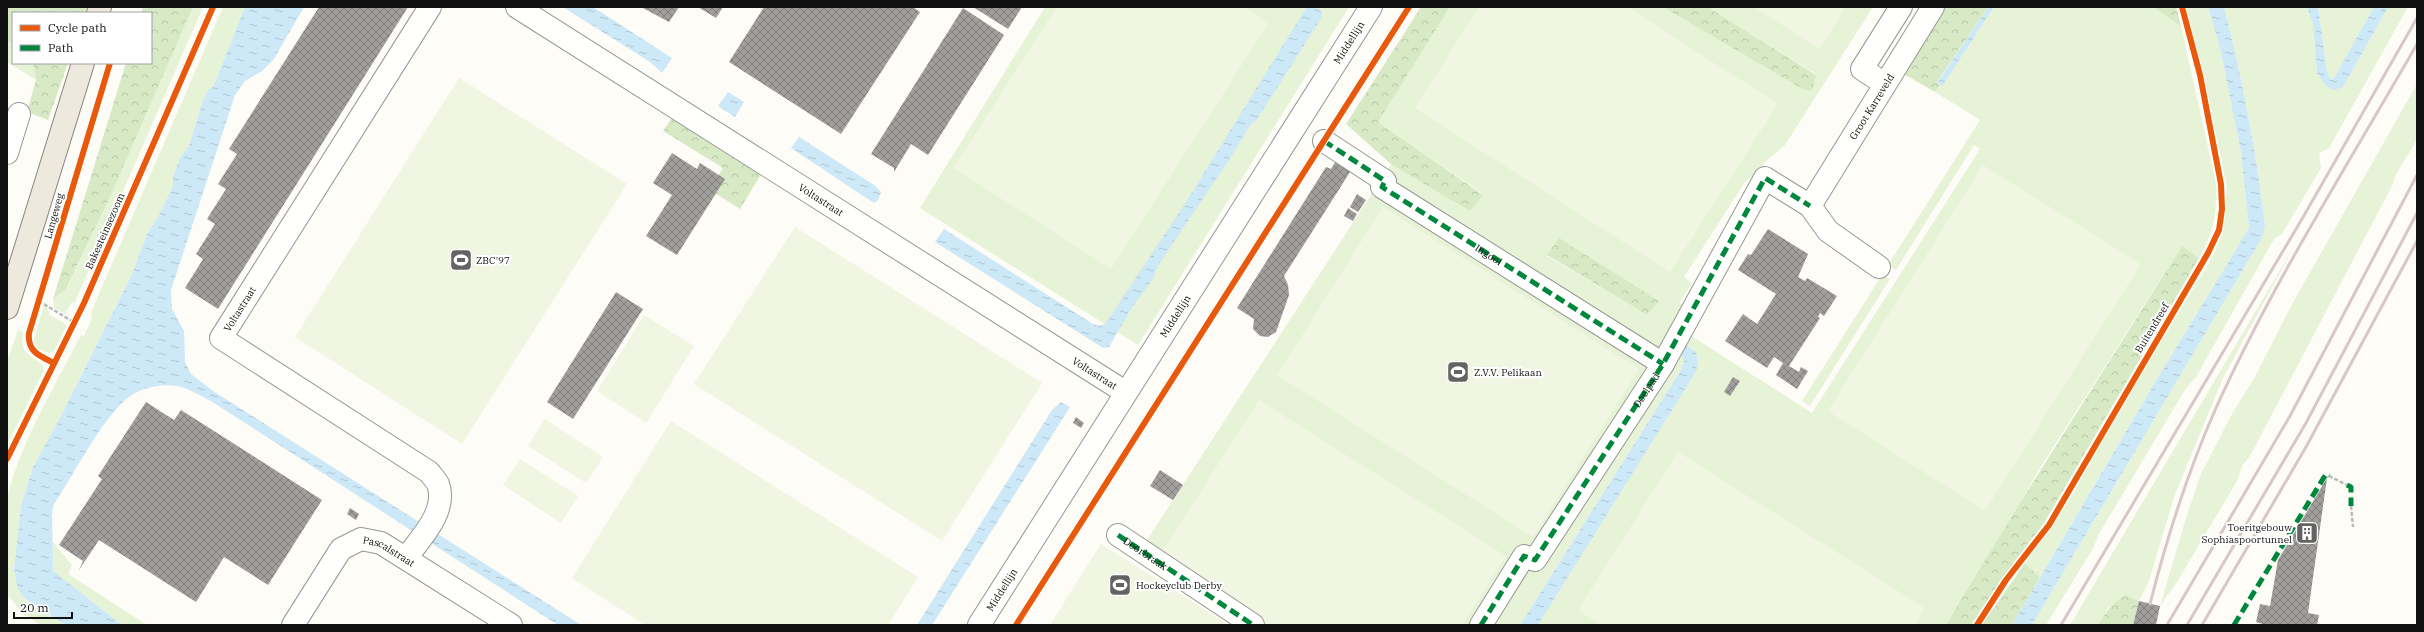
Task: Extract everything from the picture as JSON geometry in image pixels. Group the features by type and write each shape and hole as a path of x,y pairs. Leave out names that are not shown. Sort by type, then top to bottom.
{"main road":[{"name":"Langeweg","path":"7,308 10,288 83,64"}],"street":[{"name":"Voltastraat","path":"406,558 433,519 439,504 438,484 428,472 221,338 430,7"},
{"name":"Voltastraat","path":"517,7 1125,392"},
{"name":"Middellijn","path":"978,625 1371,7"},
{"path":"1885,84 1862,68 1901,7"},
{"name":"Groot Karreveld","path":"1810,206 1933,7"},
{"path":"7,153 19,114"},
{"name":"Ingooi","path":"1324,141 1385,181 1382,187 1663,364"},
{"name":"Doelpad","path":"1481,625 1524,556 1535,560 1663,364 1765,178 1810,206"},
{"path":"1810,206 1828,231 1879,267"},
{"name":"Doorbraak","path":"1118,535 1253,625"},
{"name":"Pascalstraat","path":"293,625 341,549 352,542 361,539 381,543 511,625"}],"path":[{"path":"41,294 38,304 75,322"},
{"path":"71,329 78,316"},
{"path":"2329,476 2347,486"},
{"path":"2352,506 2353,527"}],"green space":[{"path":"7,7 87,7 85,12 12,12 12,43 7,40"},
{"path":"143,7 193,7 111,195 66,289 53,299 126,64 152,64 152,12 141,12"},
{"path":"193,7 203,7 75,302 71,303 65,314 54,308 53,299 67,288 111,195"},
{"path":"223,7 245,7 213,87 208,90 202,103 189,146 180,158 173,175 173,186 158,217 147,234 132,274 63,412 33,467 21,505 14,570 25,600 66,625 41,625 23,614 7,594 7,499 13,477 39,415 81,335 84,336 91,321 92,310"},
{"path":"1045,7 1057,7 954,168 1268,24 1243,7 1349,7 1138,345 920,208"},
{"path":"1057,7 1243,7 1268,24 1111,269 954,168"},
{"path":"1421,7 1450,7 1378,122 1483,195 1470,211 1391,164 1346,124"},
{"path":"1450,7 1663,7 1802,89 1816,74 1708,7 1873,7 1785,145 1765,162 1757,174 1745,182 1684,277 1692,283 1679,303 1697,312 1685,332 1812,413 1980,149 1974,145 1896,270 1888,265 1980,120 1935,92 1940,85 1942,85 1994,7 2153,7 2181,26 2216,184 2216,204 2214,222 2208,240 2199,258 2182,246 2038,471 2015,513 1946,625 1538,625 1694,375 1696,354 1690,347 1679,339 1680,352 1684,361 1681,370 1520,625 1245,625 1138,554 1391,164 1470,210 1483,194 1378,122","holes":["1559,239 1659,301 1647,315 1547,256"]},
{"path":"1479,7 1627,7 1778,104 1670,272 1415,108"},
{"path":"1663,7 1708,7 1816,75 1812,91 1802,89"},
{"path":"1754,7 1846,7 1819,49"},
{"path":"1943,7 1988,7 1937,82 1940,85 1935,92 1902,73"},
{"path":"2153,7 2176,7 2181,26"},
{"path":"2186,7 2208,7 2220,48 2241,152 2249,228 2154,384 2040,577 2025,563 2069,501 2117,414 2213,256 2223,232 2227,187 2204,75"},
{"path":"2224,7 2307,7 2313,24 2317,73 2343,87 2388,7 2408,7 2329,148 2319,153 2321,168 2282,234 2274,239 2196,377 2186,388 2100,532 2092,550 2046,625 2032,625 2263,236 2265,225 2253,143 2243,89"},
{"path":"2318,7 2374,7 2334,78 2331,80 2327,71"},
{"path":"7,40 12,43 12,64 33,64 36,80 7,62"},
{"path":"33,64 68,64 48,120 27,112 36,80"},
{"name":"ZBC'97","path":"459,78 627,184 462,444 295,337"},
{"path":"2417,84 2418,129 2416,140 2397,173 2393,184 2250,456 2242,466 2237,481 2177,582 2160,606 2186,518 2201,474 2233,412 2255,377 2291,306"},
{"path":"673,116 763,171 740,209 709,189 723,168 663,131"},
{"path":"1983,165 2141,264 1985,511 1828,411"},
{"name":"Z.V.V. Pelikaan","path":"1383,207 1639,369 1533,537 1277,375"},
{"path":"795,227 1042,383 942,541 694,384"},
{"path":"1559,238 1659,301 1647,315 1547,255"},
{"path":"2296,243 2223,378 2174,497 2149,581 2139,601 2126,595 2108,608 2098,625 2070,625"},
{"path":"2182,246 2199,258 2044,523 2002,578 1971,625 1946,625 2033,482"},
{"path":"1882,275 1890,279 1810,406 1802,401"},
{"path":"45,302 50,315 67,325 54,351 50,353 38,349 34,339"},
{"path":"644,315 694,346 646,423 597,391"},
{"path":"18,330 23,332 22,341 27,353 39,362 44,370 7,445 7,361"},
{"path":"1259,400 1506,556 1462,625 1266,625 1159,557"},
{"path":"545,419 603,457 586,483 528,446"},
{"path":"671,421 918,577 888,625 645,625 572,578"},
{"path":"1678,452 1925,608 1915,625 1601,625 1578,610"},
{"path":"520,459 578,496 561,523 503,485"},
{"path":"52,541 72,565 68,574 147,625 122,625 57,575 53,571"},
{"name":"Hockeyclub Derby","path":"1101,544 1229,625 1050,625"},
{"path":"2025,563 2040,577 2012,625 1982,625"},
{"path":"2126,595 2139,601 2133,625 2098,625 2113,604"}],"water":[{"path":"245,7 304,7 274,59 262,71 245,81 235,95 171,290 172,309 184,331 185,362 191,374 213,391 581,625 558,625 211,401 186,388 170,385 150,387 136,392 115,410 105,422 87,450 54,504 52,511 53,571 122,625 66,625 25,599 18,589 14,570 21,505 33,467 63,412 132,274 147,234 158,217 173,186 173,176 180,158 189,146 202,103 208,90 213,87"},
{"path":"563,7 593,7 672,58 662,73 650,62"},
{"path":"1314,7 1321,11 1322,17 1256,121 1251,124 1233,154 1159,264 1152,280 1131,309 1109,347 1103,348 935,242 944,229 1093,324 1099,326 1105,324 1186,202 1306,8"},
{"path":"1988,7 1994,7 1942,86 1937,83"},
{"path":"2208,7 2224,7 2231,35 2243,89 2257,170 2265,225 2263,236 2032,625 2012,625 2154,384 2249,228 2241,152 2220,48"},
{"path":"2307,7 2318,7 2327,71 2331,80 2334,78 2374,7 2388,7 2343,87 2334,90 2327,87 2317,73 2313,24"},
{"path":"728,92 744,102 735,117 718,106"},
{"path":"799,137 874,185 881,192 878,200 874,203 791,148"},
{"path":"1678,339 1696,352 1698,365 1694,375 1538,625 1520,625 1681,370 1684,361 1680,352"},
{"path":"1061,402 1070,407 932,625 917,625 1052,410"}],"building":[{"path":"319,7 408,7 218,309 185,288 203,259 196,254 215,224 207,219 226,189 218,184 237,154 229,149"},
{"path":"641,7 679,7 669,22"},
{"path":"698,7 723,7 716,18"},
{"path":"764,7 913,7 920,12 841,134 729,62"},
{"path":"973,7 1022,7 1008,29"},
{"path":"963,8 1004,35 928,155 911,144 894,172 894,168 871,154"},
{"path":"672,153 697,169 700,163 725,179 677,255 646,236 672,195 653,183"},
{"path":"1340,154 1373,186 1350,172 1284,276 1288,285 1289,295 1276,332 1268,337 1260,336 1253,329 1254,319 1237,308 1326,167 1331,169"},
{"path":"1357,194 1366,200 1358,212 1350,207"},
{"path":"1348,208 1357,214 1353,221 1344,216"},
{"path":"1768,229 1808,254 1798,277 1805,281 1807,278 1837,296 1824,316 1820,313 1818,317 1820,318 1789,366 1799,372 1801,367 1808,371 1797,389 1776,375 1783,363 1774,357 1767,368 1725,341 1743,314 1757,324 1776,294 1738,270 1748,254 1751,255"},
{"path":"616,292 643,309 573,419 547,402"},
{"path":"1733,377 1740,381 1730,396 1724,392"},
{"path":"146,402 174,420 181,410 322,500 268,585 224,557 196,602 99,540 79,570 83,561 59,545 102,479 98,476"},
{"path":"1076,417 1084,423 1081,428 1073,423"},
{"path":"1160,470 1183,485 1173,500 1150,486"},
{"name":"Toeritgebouw Sophiaspoortunnel","path":"2327,478 2308,613 2319,615 2317,625 2266,625 2256,622 2260,604 2270,606 2278,560"},
{"path":"350,508 359,514 356,520 347,514"},
{"path":"2139,601 2160,606 2156,625 2133,625"}],"railway":[{"path":"2061,625 2302,219 2417,18"},
{"path":"2150,604 2171,529 2187,480 2216,408 2261,316 2286,270 2417,44"},
{"path":"2167,625 2290,416 2417,175"},
{"path":"2187,625 2306,423 2417,213"},
{"path":"2202,625 2306,447 2417,241"}],"marked path":[{"path":"1324,141 1385,181 1382,187 1663,364"},
{"path":"1481,625 1524,556 1535,560 1663,364 1765,178 1810,206"},
{"path":"2234,625 2326,474 2329,476"},
{"path":"2347,485 2351,487 2351,506"},
{"path":"1118,535 1253,625"}],"cycle path":[{"name":"Bakesteinsezoom","path":"7,459 84,303 213,7"},
{"path":"1016,625 1409,7"},
{"name":"Buitendreef","path":"1977,625 2006,580 2049,525 2208,253 2219,230 2222,209 2221,184 2200,75 2182,7"},
{"path":"54,363 39,355 32,349 30,345 29,333 110,64"}],"place":[{"name":"ZBC'97","path":"461,260"},
{"name":"Z.V.V. Pelikaan","path":"1458,372"},
{"name":"Toeritgebouw Sophiaspoortunnel","path":"2307,533"},
{"name":"Hockeyclub Derby","path":"1120,585"}]}
